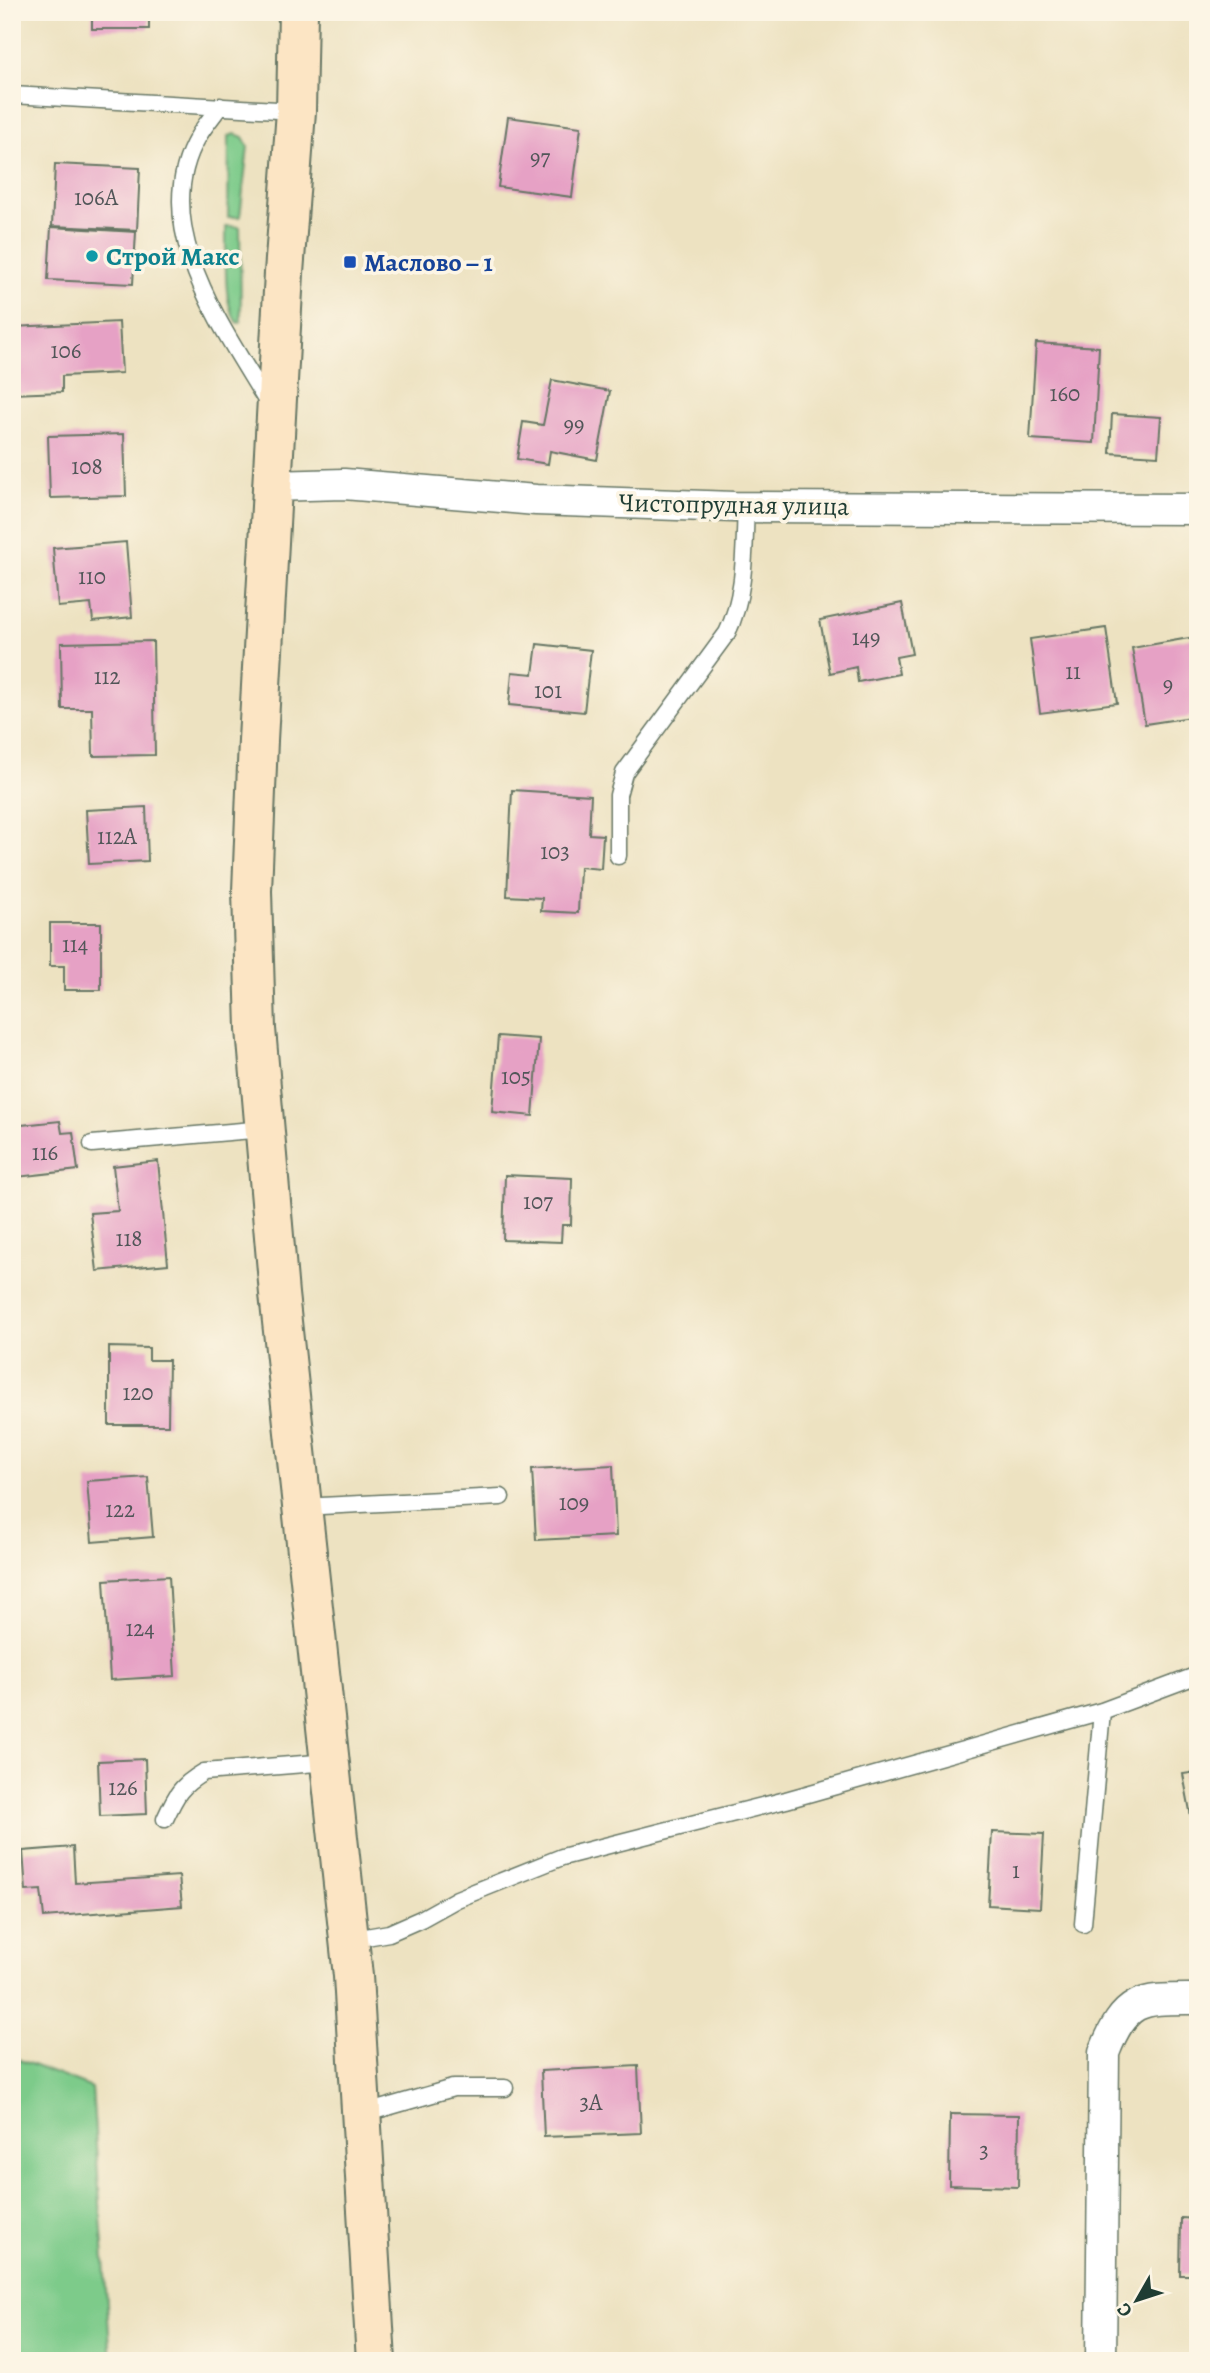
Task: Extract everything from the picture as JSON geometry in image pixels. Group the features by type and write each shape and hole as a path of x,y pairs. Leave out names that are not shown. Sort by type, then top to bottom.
{"main road":[{"path":"298,12 296,111 272,486 251,891 256,1029 279,1294 359,2042 376,2361"}],"street":[{"name":"Чистопрудная улица","path":"272,486 344,484 536,499 746,506 1198,509"},
{"path":"1101,2361 1104,2053 1117,2024 1133,2006 1151,1999 1198,1999"}],"lane":[{"path":"12,94 296,111"},
{"path":"220,106 197,137 185,171 181,199 186,248 213,310 276,417"},
{"path":"618,856 618,795 624,773 727,633 735,616 744,563 746,506"},
{"path":"92,1144 265,1129"},
{"path":"302,1507 500,1497"},
{"path":"349,1940 389,1933 457,1899 562,1857 786,1800 1102,1711 1198,1675"},
{"path":"1083,1924 1102,1711"},
{"path":"165,1819 177,1792 204,1772 329,1762"},
{"path":"363,2114 453,2088 505,2088"}],"green space":[{"path":"235,134 243,137 248,146 240,217 228,217 229,136"},
{"path":"226,226 240,227 241,322 238,323 229,304 227,291"},
{"path":"12,2057 92,2088 111,2361 12,2361"}],"building":[{"path":"92,12 149,12 149,29 92,29"},
{"path":"508,117 581,127 572,197 498,187"},
{"name":"Строй Макс","path":"55,164 140,168 137,230 52,226"},
{"name":"Строй Макс","path":"51,227 136,232 133,284 48,280"},
{"path":"119,322 122,373 62,376 62,392 12,394 12,327"},
{"path":"1036,343 1099,347 1094,443 1030,439"},
{"path":"552,380 610,391 597,460 550,451 548,464 517,459 523,422 543,425"},
{"path":"1112,414 1161,417 1158,456 1110,453"},
{"path":"124,434 126,496 50,498 48,436"},
{"path":"126,542 132,617 93,621 91,604 58,607 53,548"},
{"path":"902,603 912,654 896,657 899,674 858,682 856,667 830,673 820,620"},
{"path":"1106,628 1117,703 1040,713 1030,639"},
{"path":"1195,637 1198,652 1198,716 1145,724 1132,648"},
{"path":"153,641 155,755 93,756 92,709 62,709 61,643"},
{"path":"537,644 591,650 584,712 509,705 512,672 533,674"},
{"path":"512,790 591,795 589,834 603,835 601,869 580,867 578,913 541,911 542,898 507,896"},
{"path":"146,807 148,861 89,864 86,810"},
{"path":"50,923 101,923 101,990 64,990 64,966 50,966"},
{"path":"498,1036 539,1039 533,1116 492,1112"},
{"path":"60,1121 62,1133 73,1132 78,1170 17,1177 12,1126"},
{"path":"158,1161 168,1264 97,1271 90,1213 118,1211 113,1166"},
{"path":"505,1175 572,1178 571,1225 562,1225 561,1242 503,1240"},
{"path":"109,1347 149,1348 149,1360 169,1360 168,1425 109,1425"},
{"path":"613,1465 616,1536 536,1540 532,1469"},
{"path":"148,1477 153,1537 92,1542 87,1481"},
{"path":"169,1576 175,1676 110,1680 104,1580"},
{"path":"145,1759 147,1814 100,1816 98,1761"},
{"path":"1198,1772 1198,1843 1196,1843 1183,1774"},
{"path":"992,1832 1044,1834 1040,1908 988,1905"},
{"path":"73,1847 75,1883 179,1876 182,1906 44,1917 41,1890 26,1891 23,1851"},
{"path":"638,2066 641,2133 544,2137 541,2071"},
{"path":"950,2114 1019,2115 1018,2187 949,2185"},
{"path":"1181,2218 1198,2219 1198,2275 1180,2275"}],"place":[{"name":"Строй Макс","path":"92,256"},
{"name":"Маслово – 1","path":"350,262"}]}
